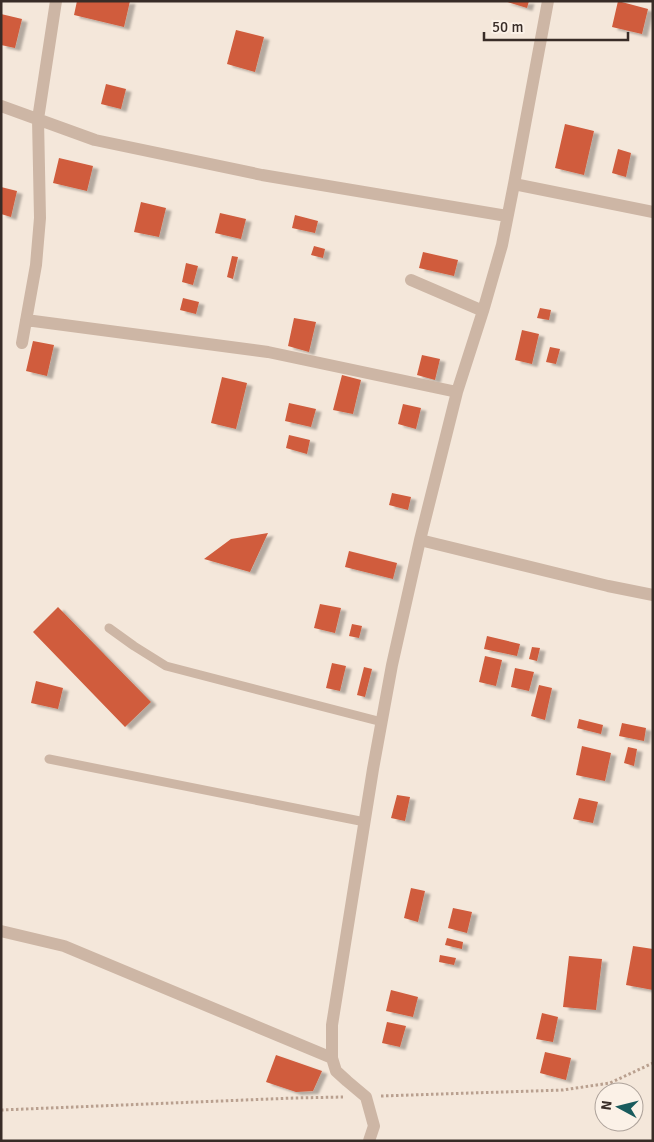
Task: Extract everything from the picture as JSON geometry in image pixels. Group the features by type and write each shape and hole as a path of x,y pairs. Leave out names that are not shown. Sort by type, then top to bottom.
{"street":[{"path":"22,343 36,265 40,218 38,119 56,1"},
{"path":"369,1141 374,1126 366,1097 336,1071 332,1058 332,1025 364,822 392,665 456,392 502,245 548,1"},
{"path":"1,106 95,140 262,175 507,216"},
{"path":"514,184 653,212"},
{"path":"411,280 483,310"},
{"path":"26,320 268,352 456,392"},
{"path":"420,540 608,586 653,595"},
{"path":"1,931 64,946 332,1058"}],"lane":[{"path":"110,628 166,666 382,722"},
{"path":"49,759 364,822"}],"path":[{"path":"1,1110 294,1098 563,1090 610,1083 653,1063"}],"building":[{"path":"77,1 130,1 124,27 74,15"},
{"path":"504,1 529,1 527,8"},
{"path":"618,1 648,9 642,34 612,27"},
{"path":"1,14 22,19 15,48 1,45"},
{"path":"236,30 264,37 255,72 227,64"},
{"path":"106,84 126,89 121,109 101,104"},
{"path":"565,124 594,131 584,175 555,168"},
{"path":"618,149 631,153 626,177 612,173"},
{"path":"59,158 93,166 87,191 53,183"},
{"path":"1,187 17,191 11,217 1,214"},
{"path":"141,202 166,208 159,237 134,232"},
{"path":"220,213 246,219 241,239 215,233"},
{"path":"295,215 318,221 315,233 292,228"},
{"path":"314,246 325,249 323,258 311,255"},
{"path":"423,252 458,260 454,276 419,268"},
{"path":"232,256 238,257 233,279 227,277"},
{"path":"186,263 198,266 193,285 182,282"},
{"path":"183,298 199,302 196,314 180,310"},
{"path":"540,308 551,310 549,320 537,318"},
{"path":"294,318 316,322 309,352 288,346"},
{"path":"522,330 539,334 532,364 515,360"},
{"path":"33,341 54,345 47,376 26,371"},
{"path":"550,347 560,349 556,364 546,362"},
{"path":"422,355 440,359 435,380 417,375"},
{"path":"342,375 361,380 353,414 333,410"},
{"path":"222,377 247,383 236,429 211,423"},
{"path":"289,403 316,409 311,427 285,421"},
{"path":"403,404 421,408 416,429 398,424"},
{"path":"289,435 310,440 307,454 286,448"},
{"path":"392,493 411,497 408,510 389,505"},
{"path":"268,533 250,572 204,559 231,539"},
{"path":"349,551 397,563 393,579 345,567"},
{"path":"320,604 341,608 335,633 314,628"},
{"path":"58,607 151,702 125,727 33,632"},
{"path":"352,624 362,626 359,638 349,636"},
{"path":"487,636 520,644 517,656 484,649"},
{"path":"532,647 540,648 537,661 529,659"},
{"path":"485,656 502,660 496,686 479,682"},
{"path":"332,663 346,666 340,691 326,688"},
{"path":"364,667 372,669 365,697 357,695"},
{"path":"515,668 534,672 529,691 511,687"},
{"path":"36,681 63,688 58,709 31,703"},
{"path":"539,685 552,688 545,720 531,716"},
{"path":"579,719 603,725 601,734 577,728"},
{"path":"622,723 646,728 644,741 619,736"},
{"path":"582,746 611,753 605,781 576,775"},
{"path":"628,747 637,749 634,766 624,763"},
{"path":"397,795 410,797 405,821 391,818"},
{"path":"579,798 598,802 593,823 573,819"},
{"path":"411,888 425,891 418,922 404,918"},
{"path":"453,908 472,912 467,933 448,928"},
{"path":"447,938 463,942 462,949 445,945"},
{"path":"633,946 653,949 653,990 626,985"},
{"path":"440,955 456,958 454,965 439,962"},
{"path":"569,956 602,959 596,1010 563,1007"},
{"path":"391,990 418,997 413,1017 386,1011"},
{"path":"542,1013 558,1017 553,1042 536,1039"},
{"path":"387,1022 406,1026 400,1047 382,1043"},
{"path":"545,1052 571,1058 566,1080 540,1073"},
{"path":"276,1055 322,1071 313,1091 296,1092 266,1082"}]}
